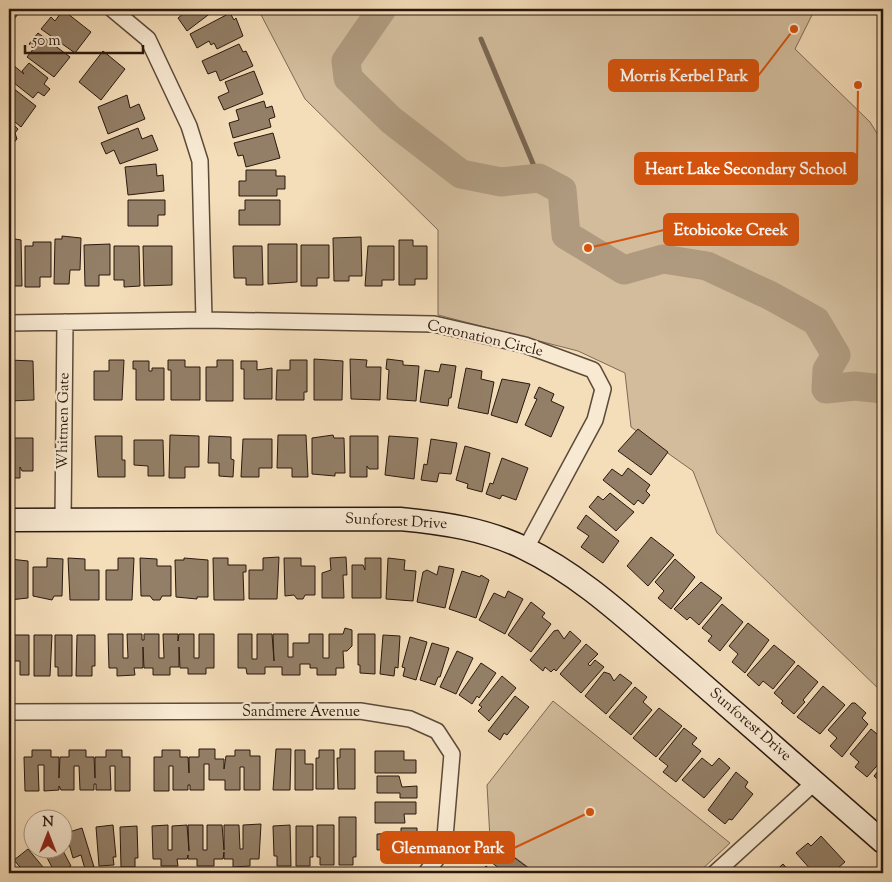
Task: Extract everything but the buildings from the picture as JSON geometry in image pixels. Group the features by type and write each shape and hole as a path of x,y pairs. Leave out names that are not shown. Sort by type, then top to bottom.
{"street":[{"path":"112,9 148,40 189,126 200,161 204,320"},
{"name":"Coronation Circle","path":"9,323 204,320 434,324 525,345 593,370 603,389 595,420 526,548"},
{"name":"Whitmen Gate","path":"62,520 65,322"},
{"name":"Sunforest Drive","path":"9,520 400,519 456,525 499,537 526,548 578,581 660,648 883,842"},
{"name":"Sandmere Avenue","path":"9,712 360,711 410,719 437,731 452,754 444,848 426,873"},
{"path":"714,873 815,782"}],"shaded area":[{"path":"258,9 815,9 795,49 870,122 883,143 883,693 717,533 693,471 631,427 625,373 578,351 438,315 438,230 305,99"},
{"path":"553,701 730,843 698,873 536,873 490,839 487,785"}],"waterway":[{"path":"382,9 346,61 348,78 391,120 461,174 501,182 539,178 562,190 566,235 624,270 663,259 707,266 771,296 816,321 836,355 827,370 826,389 855,386 883,389"},
{"path":"481,39 539,178"}],"place":[{"name":"Morris Kerbel Park","path":"794,29"},
{"name":"Heart Lake Secondary School","path":"858,85"},
{"name":"Etobicoke Creek","path":"588,248"},
{"name":"Glenmanor Park","path":"590,812"}]}
